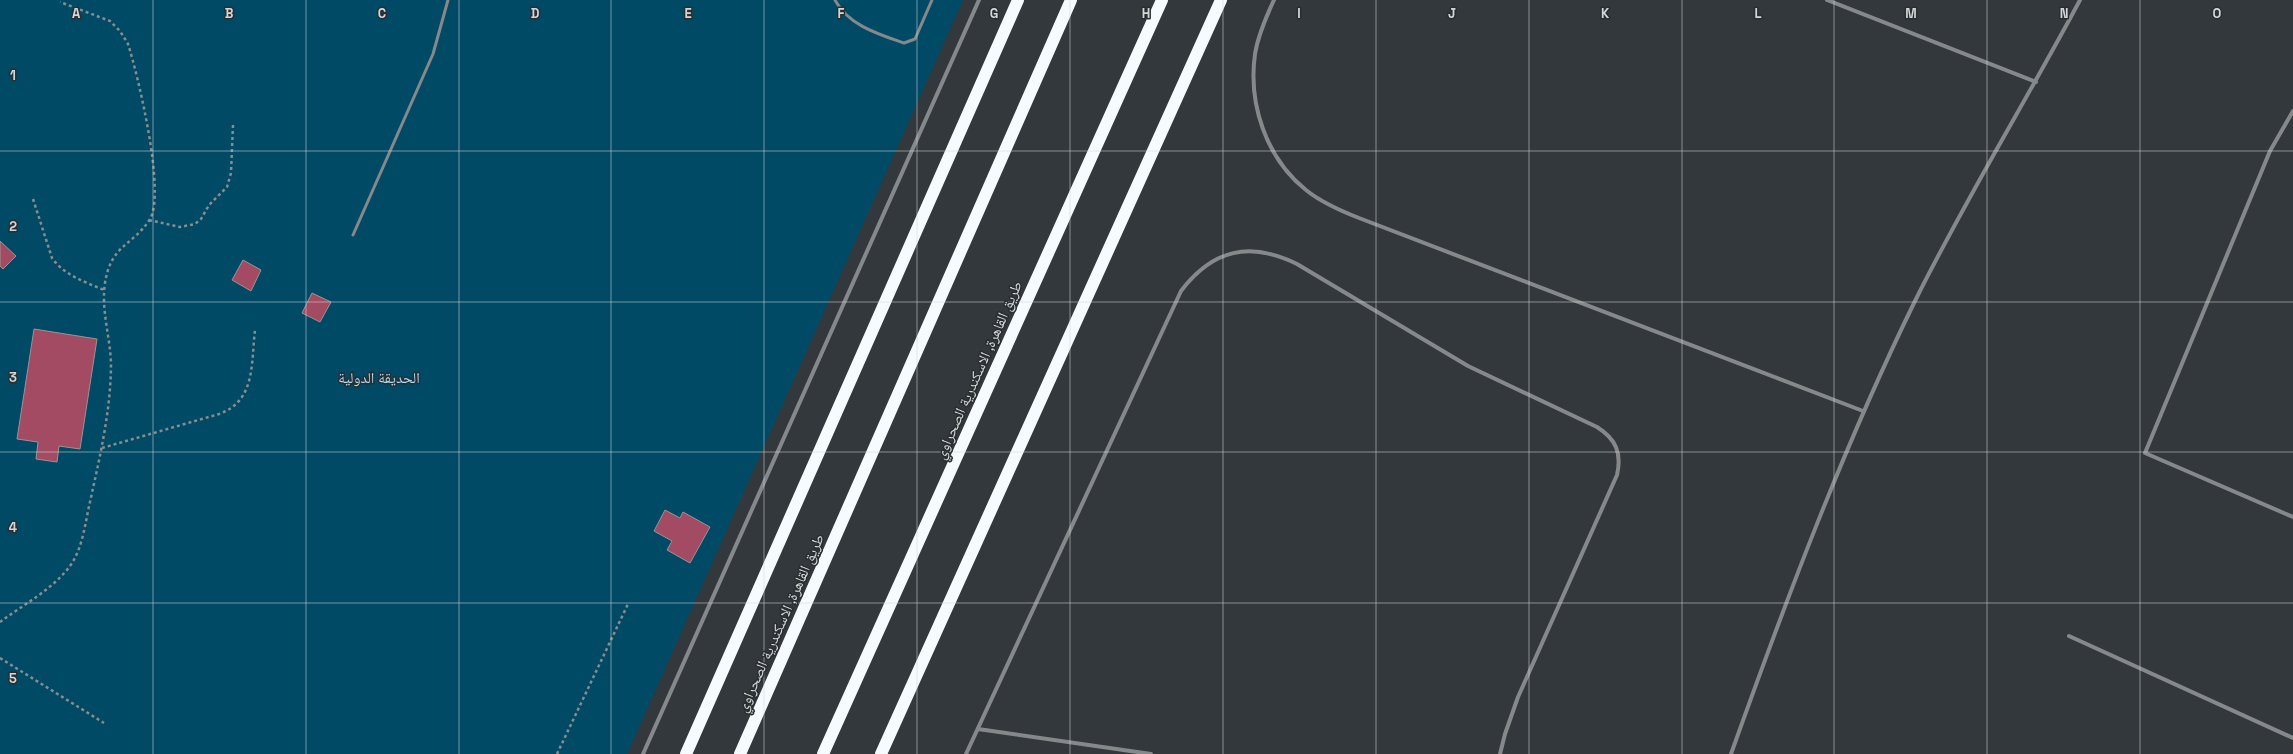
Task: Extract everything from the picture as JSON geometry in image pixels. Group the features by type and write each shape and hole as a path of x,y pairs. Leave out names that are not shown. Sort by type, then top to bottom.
{"highway":[{"path":"686,754 1018,0"},
{"name":"طريق القاهرة, الاسكندرية الصحراوي","path":"740,754 1071,0"},
{"name":"طريق القاهرة, الاسكندرية الصحراوي","path":"823,754 1162,0"},
{"path":"881,754 1221,0"}],"street":[{"path":"644,754 979,0"},
{"path":"1274,0 1263,25 1255,54 1253,84 1258,114 1268,143 1284,168 1306,190 1331,207 1863,411"},
{"path":"1827,0 2036,82"},
{"path":"1731,754 1805,551 1863,411 1915,302 1970,195 2036,82 2080,0"},
{"path":"2293,111 2270,151 2144,453 2293,517"},
{"path":"966,754 1181,291 1197,272 1207,264 1224,255 1242,251 1261,251 1280,256 1297,264 1468,366 1597,427 1607,433 1614,442 1619,452 1620,464 1617,475 1518,698 1505,734 1500,754"},
{"path":"2069,636 2293,738"},
{"path":"978,729 1151,754"}],"lane":[{"path":"353,235 433,54 448,0"},
{"path":"835,0 840,10 851,20 904,43 915,39 932,0"}],"path":[{"path":"0,622 60,576 70,565 78,551 83,536 102,448 110,383 111,360 104,315 104,290 111,261 119,249 150,220 155,200 152,150 128,44 120,31 110,21 60,2"},
{"path":"150,220 180,227 195,224 201,219 209,205 227,187 231,174 233,125"},
{"path":"34,199 52,258 57,265 72,275 104,290"},
{"path":"102,448 219,414 236,406 242,399 248,387 255,330"},
{"path":"557,754 628,604"},
{"path":"0,658 104,723"}],"green space":[{"name":"الحديقة الدولية","path":"0,0 963,0 627,754 0,754"}],"building":[{"path":"0,241 16,256 3,269 0,266"},
{"path":"243,260 261,270 251,291 232,280"},
{"path":"312,293 331,302 320,322 302,313"},
{"path":"34,329 97,339 80,449 59,446 57,462 36,459 38,442 17,439"},
{"path":"665,510 680,518 683,512 710,527 690,563 667,550 672,541 654,531"}]}
